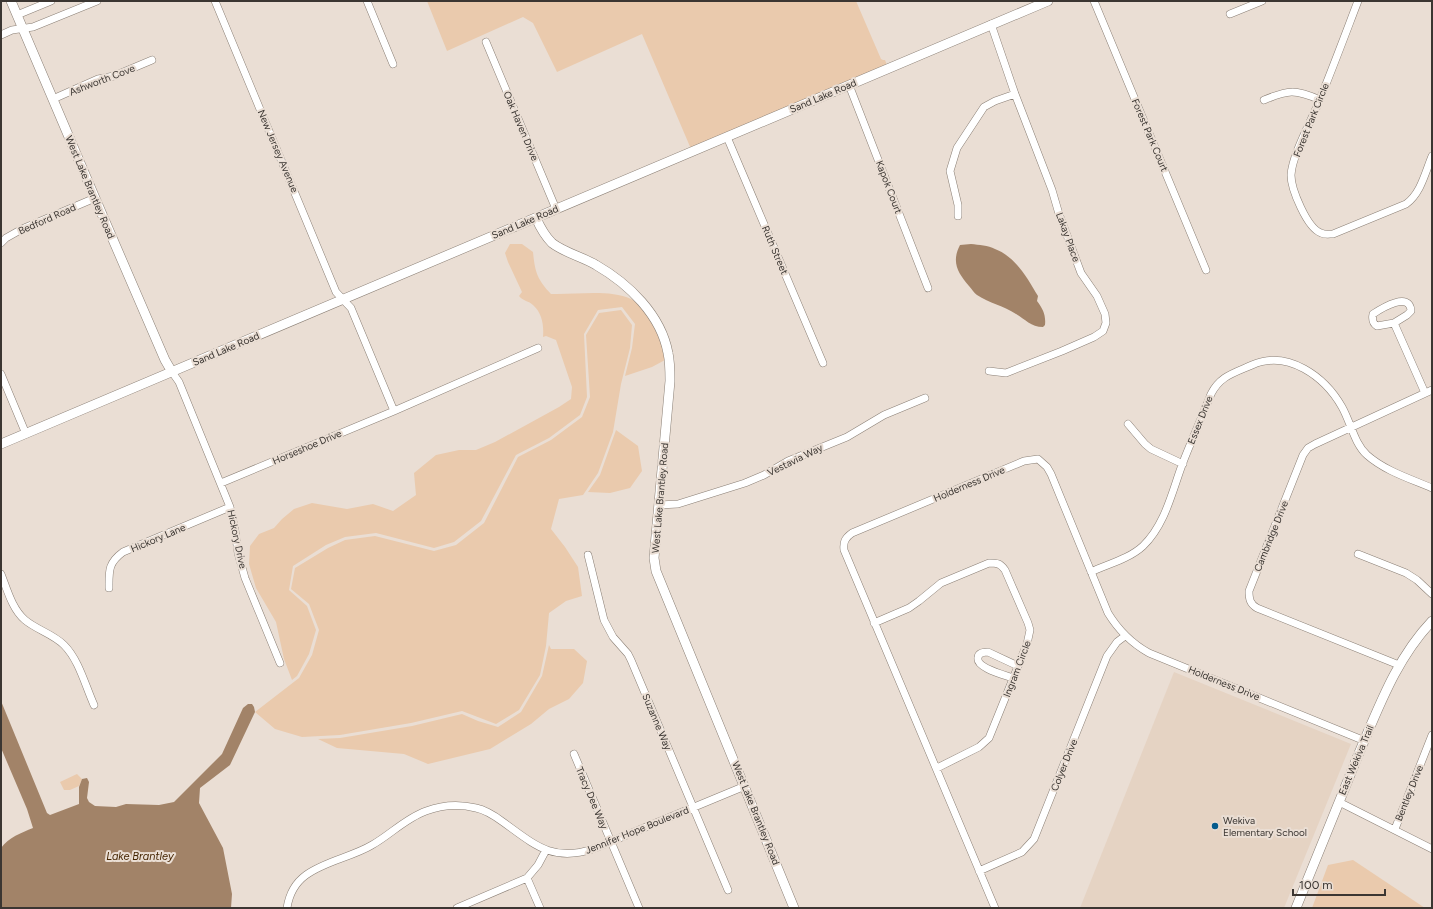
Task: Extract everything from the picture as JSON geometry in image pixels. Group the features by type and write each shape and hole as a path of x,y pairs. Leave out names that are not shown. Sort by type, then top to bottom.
{"street":[{"name":"West Lake Brantley Road","path":"12,1 95,198 165,360 172,372"},
{"path":"17,15 51,1"},
{"path":"1,35 12,30 33,27 97,1"},
{"name":"New Jersey Avenue","path":"215,1 335,290 343,300"},
{"path":"367,1 393,64"},
{"name":"Sand Lake Road","path":"1,444 1048,1"},
{"name":"Forest Park Court","path":"1094,1 1206,270"},
{"path":"1230,14 1262,1"},
{"name":"Forest Park Circle","path":"1358,1 1320,100 1294,160 1291,176 1293,187 1308,222 1314,230 1321,234 1333,234 1406,204 1413,199 1417,192 1432,156"},
{"name":"Lakay Place","path":"989,371 1006,373 1062,351 1094,337 1103,330 1106,323 1105,314 1097,296 1081,273 1059,214 1052,190 1015,94 991,24"},
{"name":"Oak Haven Drive","path":"486,42 556,209"},
{"name":"Ashworth Cove","path":"53,99 98,79 114,76 152,60"},
{"name":"Kapok Court","path":"849,85 928,288"},
{"path":"1264,100 1277,95 1294,92 1305,94 1320,100"},
{"path":"958,216 958,205 950,170 957,148 984,107 995,101 1015,94"},
{"name":"Ruth Street","path":"727,137 823,363"},
{"name":"Bedford Road","path":"1,243 6,238 22,229 95,198"},
{"name":"West Lake Brantley Road","path":"536,218 545,235 553,243 606,271 638,297 646,307 662,335 668,352 670,381 654,558 656,571 794,908"},
{"path":"343,300 351,308 394,411"},
{"path":"1399,302 1408,302 1411,306 1411,311 1394,323 1377,326 1374,324 1372,319 1373,314 1399,302"},
{"path":"1394,323 1429,392"},
{"name":"Horseshoe Drive","path":"221,483 394,411 538,348"},
{"name":"Essex Drive","path":"1091,572 1129,556 1148,541 1156,530 1168,506 1182,464 1216,385 1223,378 1256,363 1273,361 1288,362 1317,376 1327,386 1342,408 1360,446 1366,454 1386,468 1432,488"},
{"name":"Hickory Drive","path":"172,372 179,382 230,506 238,554 245,578 280,663"},
{"path":"1,374 26,434"},
{"name":"Cambridge Drive","path":"1399,665 1257,608 1253,606 1250,601 1249,591 1303,456 1308,448 1429,392"},
{"name":"Vestavia Way","path":"659,505 678,504 746,483 764,475 788,461 846,437 884,415 926,398"},
{"path":"1128,424 1151,449 1182,464"},
{"name":"Holderness Drive","path":"995,908 844,550 843,543 852,533 1024,461 1038,459 1047,467 1108,613 1117,627 1137,647 1365,741"},
{"name":"Hickory Lane","path":"109,588 111,564 123,552 230,506"},
{"path":"1358,554 1406,573 1417,580 1432,594"},
{"name":"Suzanne Way","path":"588,555 604,620 613,637 628,654 631,660 728,890"},
{"name":"Ingram Circle","path":"874,623 909,608 941,583 989,563 998,563 1002,565 1005,570 1028,623 1030,630 1027,644 989,738 979,747 937,768"},
{"path":"1,574 4,592 18,613 58,641 75,660 94,705"},
{"name":"East Wekiva Trail","path":"1296,908 1382,700 1399,665 1412,645 1432,621"},
{"name":"Colyer Drive","path":"979,871 1022,852 1034,839 1107,656 1117,642 1125,636"},
{"path":"1013,678 983,667 978,663 977,659 983,652 988,652 1018,666"},
{"name":"Bentley Drive","path":"1395,829 1432,735"},
{"name":"Tracy Dee Way","path":"574,754 639,908"},
{"name":"Jennifer Hope Boulevard","path":"287,908 292,890 306,875 371,846 413,817 443,806 478,808 492,814 531,842 546,850 569,854 580,853 611,842 745,786"},
{"path":"1339,802 1432,849"},
{"path":"457,908 527,878 538,865 546,850"},
{"path":"527,878 540,908"}],"shaded area":[{"path":"427,1 856,1 881,59 885,60 887,65 691,149 642,34 557,72 533,23 523,17 447,51"},
{"path":"510,244 522,244 533,252 538,275 551,294 602,293 613,294 631,299 640,306 656,330 663,346 665,360 652,367 625,376 632,348 635,324 622,307 598,310 584,334 587,397 580,415 549,438 516,455 481,521 454,542 434,548 376,533 345,537 326,545 293,566 289,590 307,606 316,630 309,654 297,676 292,680 284,659 276,622 256,588 249,564 250,546 259,534 274,528 294,509 312,503 347,509 373,504 393,511 416,495 414,473 436,455 459,450 476,450 495,442 571,399 572,387 556,340 546,336 543,337 543,324 536,308 519,296 522,292 505,253"},
{"path":"621,310 632,325 630,348 621,384 613,432 598,473 583,495 559,499 551,529 578,567 582,596 566,601 549,613 546,646 540,675 519,710 496,724 462,711 411,723 340,735 302,737 275,729 255,712 299,678 312,655 319,630 309,604 291,589 295,568 328,548 345,540 375,536 434,551 456,545 484,523 518,457 551,440 582,417 590,397 586,335 599,313"},
{"path":"616,430 638,446 642,471 630,488 610,493 588,492 600,475"},
{"path":"549,645 551,649 574,649 587,661 583,683 569,699 549,709 531,724 490,749 428,764 404,754 337,748 318,739 340,738 412,726 462,714 498,727 521,712 542,676"},
{"name":"Wekiva Elementary School","path":"1174,672 1351,744 1284,908 1080,908"},
{"path":"77,774 82,779 79,786 70,790 64,790 60,782"},
{"path":"1353,860 1425,908 1312,908 1328,865"}],"water":[{"path":"971,244 989,247 1009,257 1015,263 1030,282 1038,296 1037,301 1045,318 1045,325 1043,327 1032,324 1011,311 982,298 974,292 959,272 956,262 957,251 960,245"},
{"name":"Lake Brantley","path":"1,701 47,813 50,815 79,804 79,787 82,779 87,778 89,782 87,798 89,802 95,806 116,807 126,804 159,805 174,802 222,754 243,708 248,704 252,704 255,712 230,765 200,788 199,803 223,848 232,894 231,908 1,908 1,848 11,838 33,828 27,809 1,748"}],"place":[{"name":"Wekiva Elementary School","path":"1215,826"}]}
